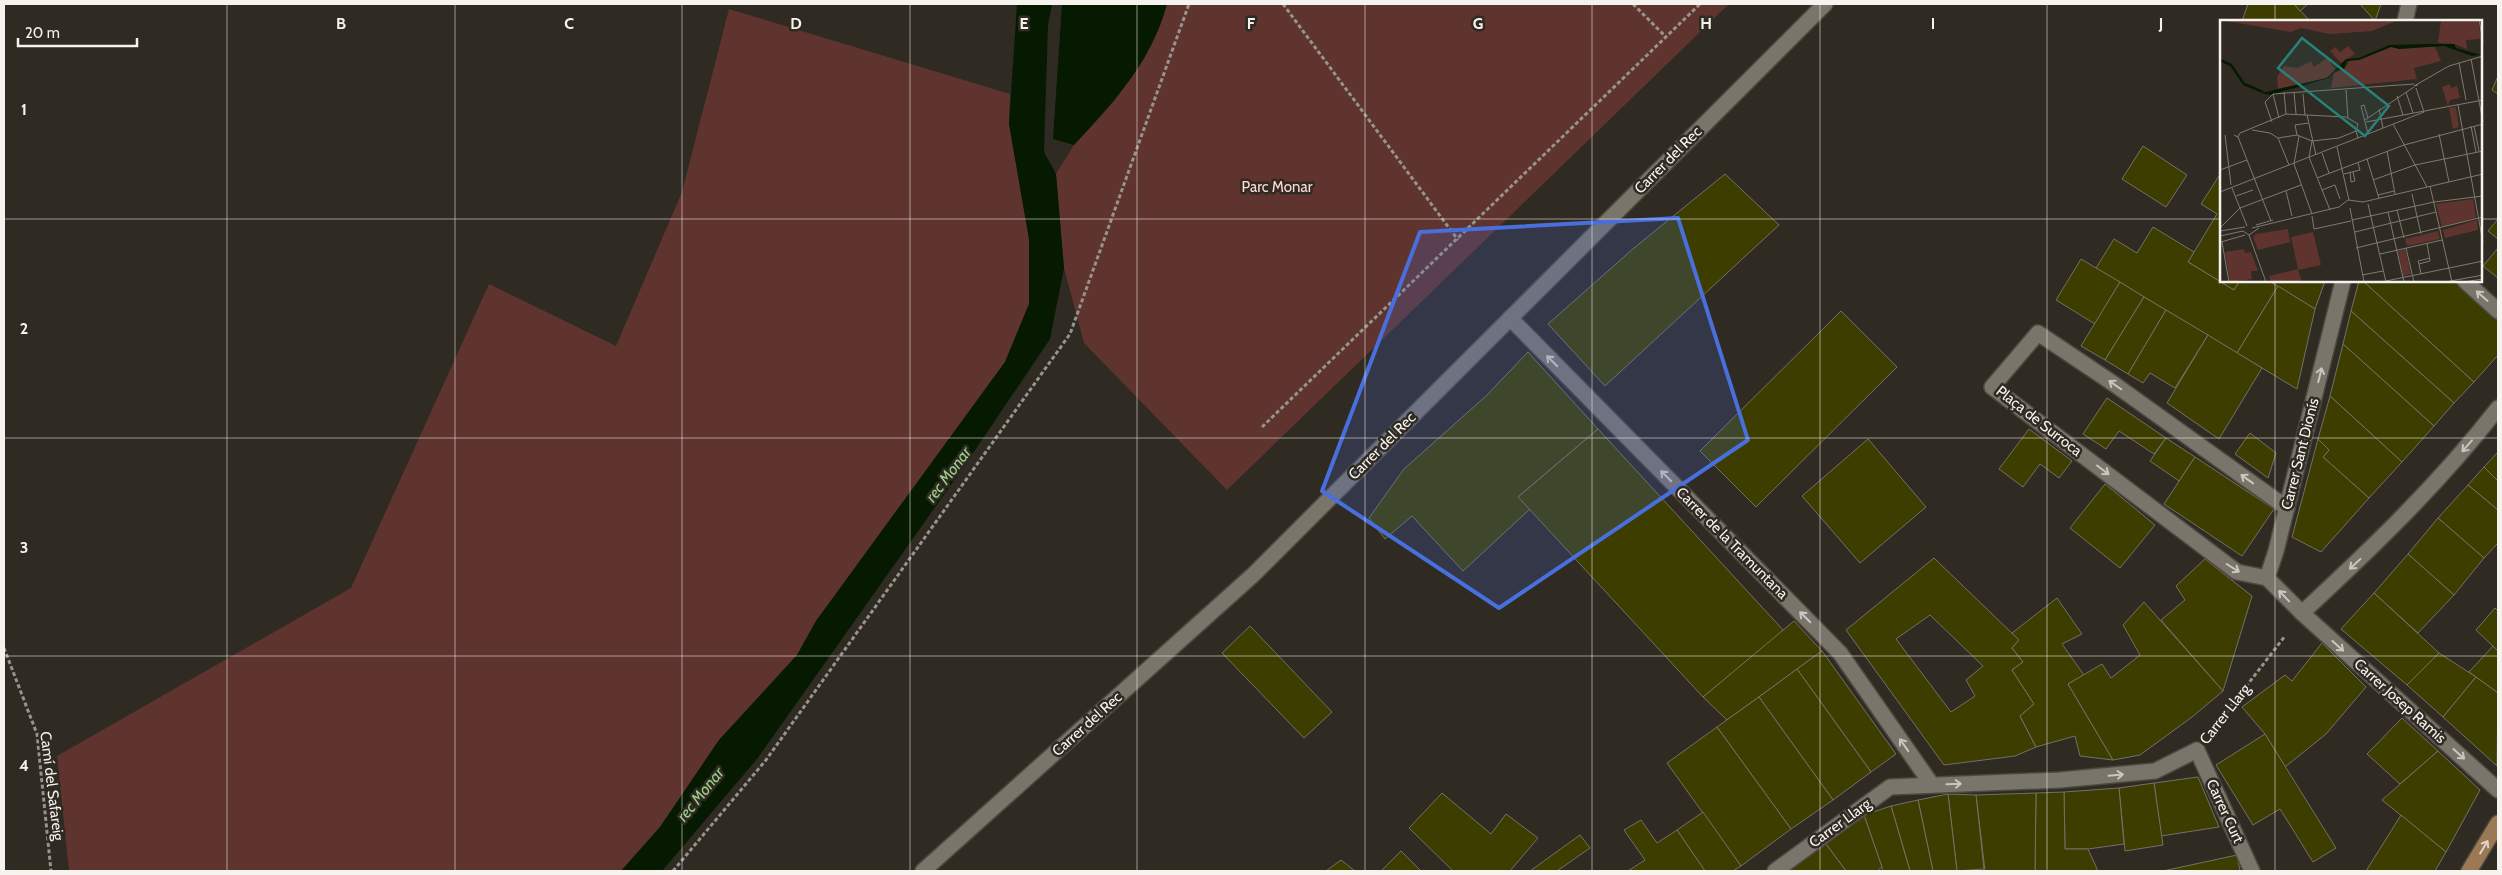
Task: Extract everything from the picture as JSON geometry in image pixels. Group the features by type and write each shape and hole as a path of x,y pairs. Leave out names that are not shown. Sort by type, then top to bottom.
{"street":[{"name":"Carrer del Rec","path":"923,871 1253,575 1824,4"},
{"path":"2405,20 2409,4"},
{"name":"Carrer Sant Dionís","path":"2267,578 2276,551 2343,282"},
{"path":"2466,282 2498,311"},
{"name":"Carrer de la Tramuntana","path":"1510,318 1840,653 1932,785"},
{"name":"Plaça de Surroca","path":"2267,578 2237,572 1992,386 2038,333 2114,384 2286,508"},
{"path":"2267,578 2302,613 2387,534 2463,451 2498,408"},
{"name":"Carrer Josep Ramis","path":"2302,613 2498,790"},
{"name":"Carrer Llarg","path":"1775,871 1890,787 2060,780 2155,771 2197,750"},
{"name":"Carrer Curt","path":"2197,750 2252,871"},
{"path":"2469,871 2498,822"}],"path":[{"path":"673,871 766,760 1070,334 1189,4"},
{"path":"1283,4 1458,240"},
{"path":"1633,4 1666,37"},
{"path":"1262,428 1700,4"},
{"name":"Carrer Llarg","path":"2197,750 2302,613"},
{"name":"Camí del Safareig","path":"4,648 37,734 51,871"}],"highlighted area":[{"path":"1678,218 1748,440 1499,608 1322,491 1420,232"}],"green space":[{"name":"Parc Monar","path":"1167,4 1729,4 1227,490 1084,343 1064,268 1056,174 1074,145 1115,100 1144,59"},
{"path":"729,9 1010,94 1009,124 1029,239 1029,304 1005,362 816,621 797,655 719,740 660,827 621,871 69,871 57,756 351,588 489,284 616,346 682,192"}],"water":[{"name":"rec Monar","path":"1017,4 1052,4 1048,25 1044,152 1056,174 1064,268 1050,339 967,462 757,759 662,871 621,871 660,827 719,740 797,655 816,621 1005,362 1029,304 1029,239 1009,124"},
{"path":"1062,4 1167,4 1152,44 1130,80 1074,145 1053,139"}],"building":[{"path":"2248,4 2294,4 2309,20 2242,20"},
{"path":"2294,4 2308,4 2300,11"},
{"path":"2360,4 2381,4 2374,20"},
{"path":"2498,76 2498,94 2492,90"},
{"path":"2143,146 2187,175 2166,207 2122,179"},
{"path":"1725,174 1779,225 1605,386 1548,324 1634,248"},
{"path":"2220,176 2220,281 2188,262 2217,214 2201,204"},
{"path":"2498,219 2498,239 2488,231"},
{"path":"2153,227 2194,252 2188,262 2234,290 2239,282 2271,282 2278,286 2237,353 2096,268 2114,239 2137,253"},
{"path":"2498,248 2498,278 2483,266"},
{"path":"2081,259 2120,282 2095,324 2056,300"},
{"path":"2120,282 2144,297 2105,360 2081,346"},
{"path":"2221,282 2239,282 2234,290"},
{"path":"2271,282 2325,282 2315,309"},
{"path":"2359,282 2364,282 2474,382 2454,403 2351,311"},
{"path":"2364,282 2455,282 2498,321 2498,355 2474,382"},
{"path":"2278,286 2315,309 2297,389 2237,353"},
{"path":"2144,297 2166,310 2128,374 2105,360"},
{"path":"2166,310 2208,335 2175,388 2150,373 2143,383 2128,374"},
{"path":"1841,311 1897,367 1756,507 1700,451"},
{"path":"2351,311 2454,403 2434,426 2343,344"},
{"path":"2208,335 2262,368 2219,439 2167,403"},
{"path":"2343,344 2434,426 2402,462 2330,396"},
{"path":"1528,352 1598,429 1518,497 1530,509 1463,571 1412,516 1385,539 1369,518 1404,469 1486,396"},
{"path":"2330,396 2402,462 2369,498 2323,457 2329,450 2318,439"},
{"path":"2107,398 2166,438 2154,454 2119,431 2106,449 2083,434"},
{"path":"1598,429 1784,631 1703,697 1518,497"},
{"path":"2029,429 2072,461 2059,478 2040,464 2023,487 1999,469"},
{"path":"2250,433 2276,453 2268,478 2235,454"},
{"path":"2166,438 2195,457 2179,481 2150,461"},
{"path":"1868,439 1926,507 1860,563 1802,496"},
{"path":"2318,439 2329,450 2323,457 2369,498 2321,552 2292,537"},
{"path":"2498,452 2498,481 2484,467"},
{"path":"2195,457 2274,509 2242,556 2164,504"},
{"path":"2484,467 2498,481 2498,510 2468,485"},
{"path":"2105,484 2155,525 2120,568 2070,528"},
{"path":"2468,485 2498,510 2498,543 2484,558 2438,518"},
{"path":"2438,518 2484,558 2454,595 2408,554"},
{"path":"2408,554 2454,595 2418,633 2374,593"},
{"path":"1934,558 2019,640 2012,648 2023,662 2012,670 2034,704 2020,716 2036,747 2015,756 1944,765 1846,630","holes":["1930,615 1983,666 1966,680 1975,696 1951,712 1896,639"]},
{"path":"2205,559 2252,596 2223,691 2161,620 2185,600 2176,586"},
{"path":"2374,593 2439,653 2407,685 2341,629"},
{"path":"2057,598 2082,634 2062,644 2084,675 2068,684 2113,760 2080,756 2075,736 2036,747 2020,716 2034,704 2012,670 2023,662 2012,648 2019,640 2012,633"},
{"path":"2144,602 2223,691 2192,717 2140,755 2113,760 2068,684 2102,664 2111,678 2140,655 2123,625"},
{"path":"2495,608 2498,611 2498,651 2476,630"},
{"path":"1794,621 1822,651 1727,720 1703,697"},
{"path":"1250,626 1332,712 1304,738 1222,653"},
{"path":"2322,643 2366,687 2326,734 2285,767 2265,734 2242,707 2285,675 2292,681"},
{"path":"2493,646 2498,651 2498,693 2469,672"},
{"path":"1822,651 1896,754 1871,772 1797,669"},
{"path":"2439,653 2476,677 2443,717 2407,685"},
{"path":"1797,669 1871,772 1833,800 1759,697"},
{"path":"2476,677 2498,693 2497,766 2443,717"},
{"path":"1759,697 1833,800 1791,829 1717,727"},
{"path":"2402,718 2438,751 2400,784 2367,754"},
{"path":"1717,727 1791,829 1741,866 1667,763"},
{"path":"2265,734 2336,848 2313,862 2280,809 2253,825 2216,765"},
{"path":"2438,751 2480,790 2446,852 2382,800"},
{"path":"2198,777 2219,827 2161,836 2154,783"},
{"path":"2154,783 2163,845 2125,851 2119,788"},
{"path":"2119,788 2124,844 2088,849 2065,849 2064,792"},
{"path":"2064,792 2065,849 2088,849 2098,871 2035,871 2036,793"},
{"path":"1442,793 1491,834 1506,814 1538,838 1510,871 1453,871 1409,828"},
{"path":"2036,793 2035,871 1985,871 1976,795"},
{"path":"1948,794 1976,795 1984,869 1957,871"},
{"path":"1948,794 1957,871 1933,871 1918,800"},
{"path":"1918,800 1933,871 1910,871 1891,806"},
{"path":"1891,806 1910,871 1883,871 1864,815"},
{"path":"1703,812 1741,866 1733,871 1705,871 1677,830"},
{"path":"1864,815 1882,867 1877,871 1846,871 1826,844"},
{"path":"2401,815 2446,852 2435,871 2366,871"},
{"path":"1641,820 1657,843 1677,830 1705,871 1628,871 1645,860 1624,830"},
{"path":"1580,835 1590,848 1557,871 1530,871"},
{"path":"1826,844 1846,871 1789,871"},
{"path":"1401,851 1421,871 1381,871"},
{"path":"2237,855 2240,871 2163,871"},
{"path":"1341,860 1355,871 1326,871"}]}
